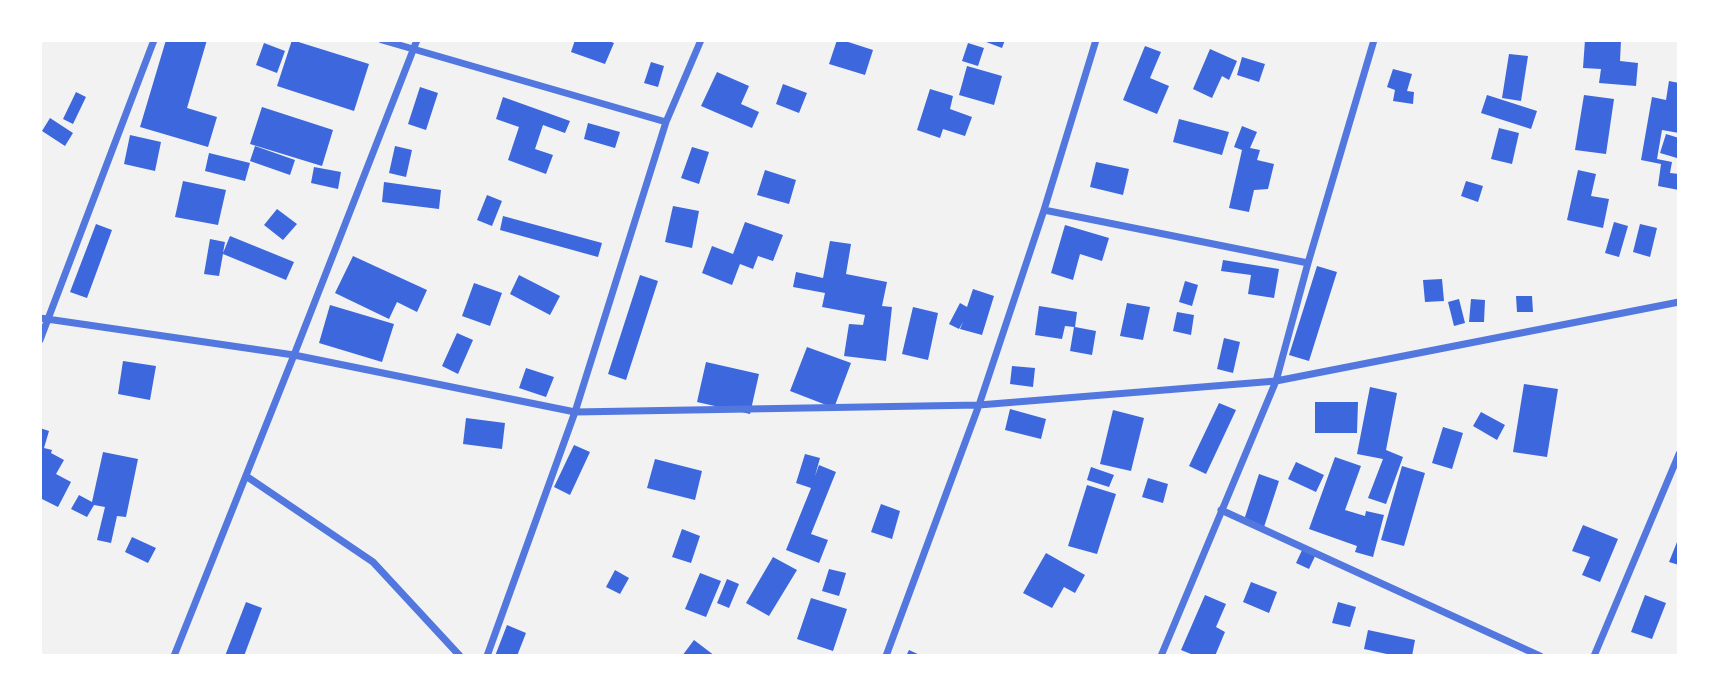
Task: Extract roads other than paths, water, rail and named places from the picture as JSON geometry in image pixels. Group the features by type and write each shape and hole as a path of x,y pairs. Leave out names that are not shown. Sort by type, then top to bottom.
{"street":[{"path":"40,340 44,319 154,40"},
{"path":"382,40 666,122"},
{"path":"174,656 417,40"},
{"path":"487,656 575,412 666,122 701,40"},
{"path":"886,656 979,404 1044,210 1096,40"},
{"path":"1161,656 1276,381 1374,40"},
{"path":"1044,210 1308,263"},
{"path":"44,319 294,355 575,412 979,404 1276,381 1679,302"},
{"path":"1594,656 1679,454"},
{"path":"246,475 373,562 460,656"},
{"path":"1221,510 1540,656"}]}
